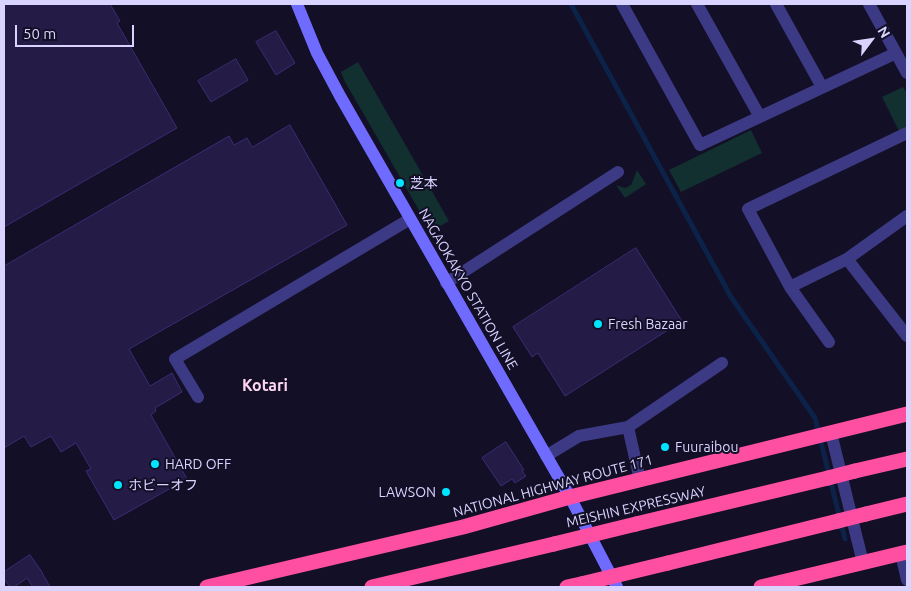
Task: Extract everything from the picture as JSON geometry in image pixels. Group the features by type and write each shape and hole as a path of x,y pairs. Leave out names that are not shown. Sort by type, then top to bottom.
{"highway":[{"name":"NATIONAL HIGHWAY ROUTE 171","path":"207,587 462,527 570,497 907,414"},
{"name":"MEISHIN EXPRESSWAY","path":"372,587 907,459"},
{"path":"574,586 907,504"},
{"path":"761,587 904,553"}],"main road":[{"name":"NAGAOKAKYO STATION LINE","path":"297,4 317,53 410,220 570,497 617,587"}],"street":[{"path":"622,4 700,145 896,53"},
{"path":"698,4 760,117"},
{"path":"776,4 822,87"},
{"path":"870,4 907,73"},
{"path":"829,342 790,287 748,209 907,133"},
{"path":"446,283 618,172"},
{"path":"790,287 847,260 907,216"},
{"path":"198,397 175,359 410,220"},
{"path":"847,260 907,336"},
{"path":"546,456 579,436 628,427 722,363"},
{"path":"628,427 640,480"},
{"path":"824,435 863,563"},
{"path":"904,553 907,580"}],"green space":[{"path":"358,62 449,221 431,231 344,80 341,72"},
{"path":"903,87 907,93 907,127 899,131 882,97"},
{"path":"751,130 762,153 681,192 669,170"},
{"path":"637,170 646,184 625,198 616,185 625,188 631,185"}],"building":[{"path":"4,4 110,4 120,21 117,23 177,128 4,227"},
{"path":"276,31 295,63 276,75 256,42"},
{"path":"236,59 248,80 211,102 198,81"},
{"path":"290,125 347,225 129,349 150,386 172,373 182,392 155,408 156,411 151,415 187,479 114,520 86,471 91,469 76,443 61,452 51,436 31,447 24,436 4,448 4,266 229,136 234,145 247,138 252,147"},
{"name":"Fresh Bazaar","path":"636,248 682,321 565,396 538,353 532,357 513,327"},
{"path":"506,442 526,476 515,483 512,479 501,486 482,458"},
{"path":"30,555 50,587 33,587 27,578 14,587 10,587 4,579 4,572"}],"waterway":[{"path":"571,4 731,297 815,418 845,539"}],"place":[{"name":"芝本","path":"400,183"},
{"name":"Fresh Bazaar","path":"598,324"},
{"name":"Fuuraibou","path":"665,447"},
{"name":"HARD OFF","path":"155,464"},
{"name":"ホビーオフ","path":"118,485"},
{"name":"LAWSON","path":"446,492"}],"district":[{"name":"Kotari","path":"265,386"}]}
